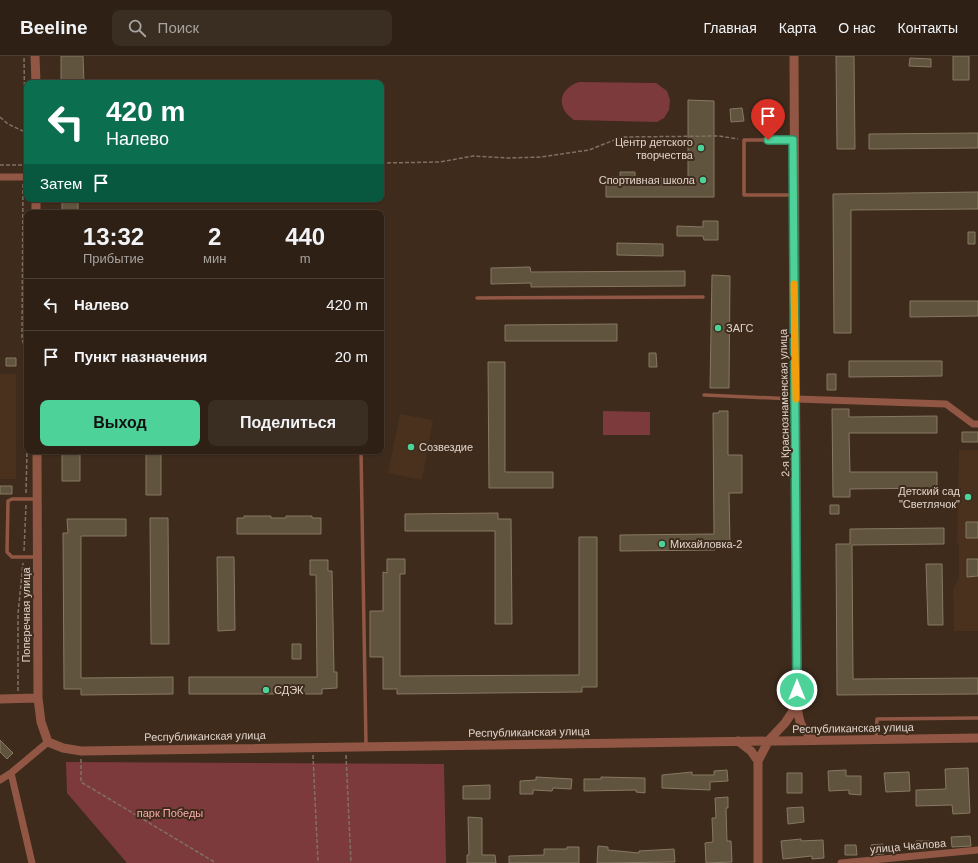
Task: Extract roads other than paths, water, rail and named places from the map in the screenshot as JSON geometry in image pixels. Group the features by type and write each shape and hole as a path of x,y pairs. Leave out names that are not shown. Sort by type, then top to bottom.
{"street":[{"path":"36,56 36,80"},
{"name":"2-я Краснознаменская улица","path":"794,56 793,195 796,399 797,705 799,723 809,736 817,740"},
{"path":"0,177 24,177"},
{"path":"796,399 946,404 973,424 978,424"},
{"name":"Поперечная улица","path":"37,454 38,698 41,722 48,742"},
{"path":"0,699 38,698"},
{"path":"758,863 758,761 769,740 785,723 797,705"},
{"name":"Республиканская улица","path":"48,742 63,748 81,751 312,746 552,745 769,740 978,738"},
{"path":"738,741 751,751 758,761"},
{"path":"0,780 11,773 48,742"},
{"path":"11,773 32,863"},
{"name":"улица Чкалова","path":"841,863 978,850"}],"lane":[{"path":"793,140 744,140 744,195 793,195"},
{"path":"476,298 703,297"},
{"path":"704,395 796,399"},
{"path":"361,454 366,746"},
{"path":"37,499 10,499 7,504 7,552 10,556 37,557"},
{"path":"876,739 877,719 978,718"}],"place":[{"name":"Центр детского творчества","path":"701,148"},
{"name":"Спортивная школа","path":"703,180"},
{"name":"ЗАГС","path":"718,328"},
{"name":"Созвездие","path":"411,447"},
{"name":"Детский сад \"Светлячок\"","path":"968,497"},
{"name":"Михайловка-2","path":"662,544"},
{"name":"СДЭК","path":"266,690"}],"park label":[{"name":"парк Победы","path":"170,813"}]}
